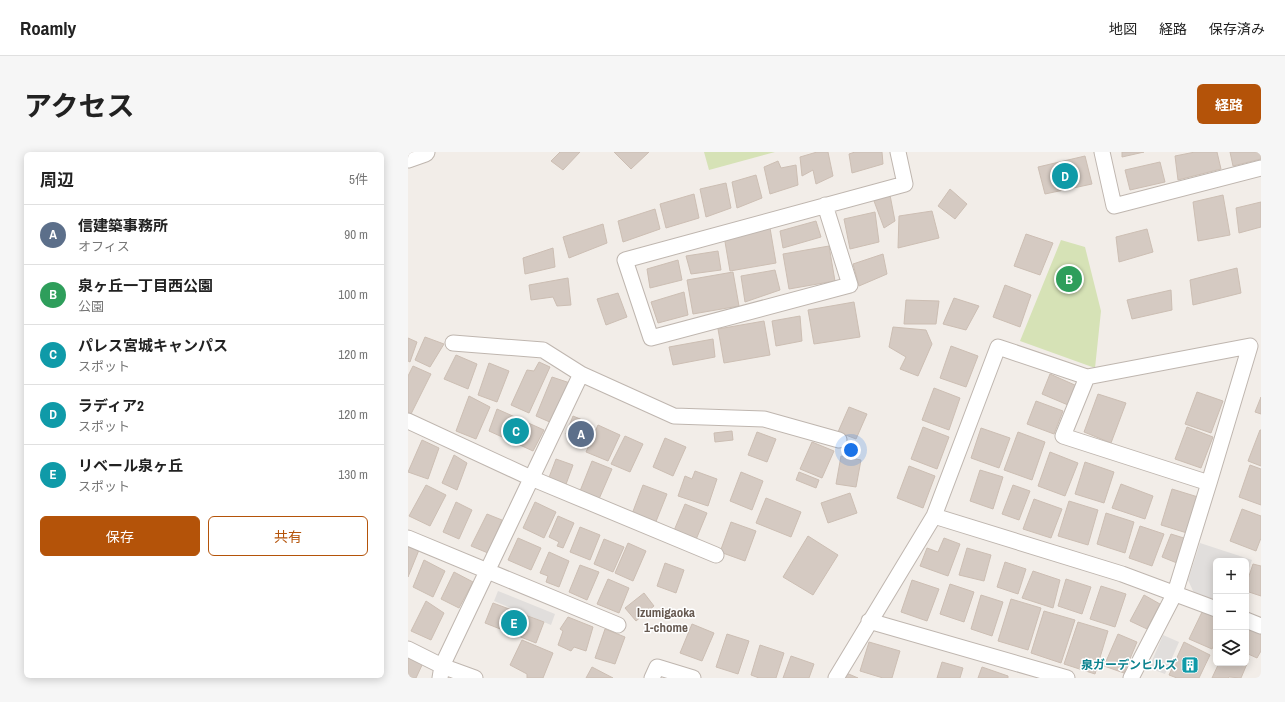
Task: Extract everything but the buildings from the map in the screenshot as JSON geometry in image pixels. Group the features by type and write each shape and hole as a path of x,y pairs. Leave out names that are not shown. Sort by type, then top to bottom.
{"street":[{"path":"408,158 425,152"},
{"path":"825,206 850,285 651,338 625,260 904,184 898,152"},
{"path":"1102,152 1114,206 1261,168"},
{"path":"453,343 543,350 581,374 674,416 764,419 839,440"},
{"path":"836,678 869,621 934,516 998,347 1087,377 1250,346 1175,593 1131,678"},
{"path":"441,672 487,570 581,374"},
{"path":"1087,377 1062,436 1209,483"},
{"path":"408,420 531,478 716,555"},
{"path":"934,516 1122,574 1213,608"},
{"path":"408,538 618,625"},
{"path":"869,621 1067,678"},
{"path":"1249,621 1261,626"},
{"path":"408,650 441,672 475,678"},
{"path":"652,678 657,666 693,678"}],"green space":[{"path":"704,152 775,152 709,170"},
{"path":"1061,240 1085,247 1101,311 1095,368 1020,341"}],"shaded area":[{"path":"1200,543 1246,558 1213,558 1213,599 1194,593 1188,580"},
{"path":"1249,559 1252,560 1249,568"},
{"path":"498,591 555,614 551,625 494,601"},
{"path":"1163,635 1179,642 1165,674 1149,668"}],"place":[{"name":"ラディア2","path":"1065,176"},
{"name":"泉ヶ丘一丁目西公園","path":"1069,279"},
{"name":"パレス宮城キャンパス","path":"516,431"},
{"name":"信建築事務所","path":"581,434"},
{"name":"リベール泉ヶ丘","path":"514,623"},
{"name":"泉ガーデンヒルズ","path":"1190,665"}],"district":[{"name":"Izumigaoka 1-chome","path":"666,620"}]}
